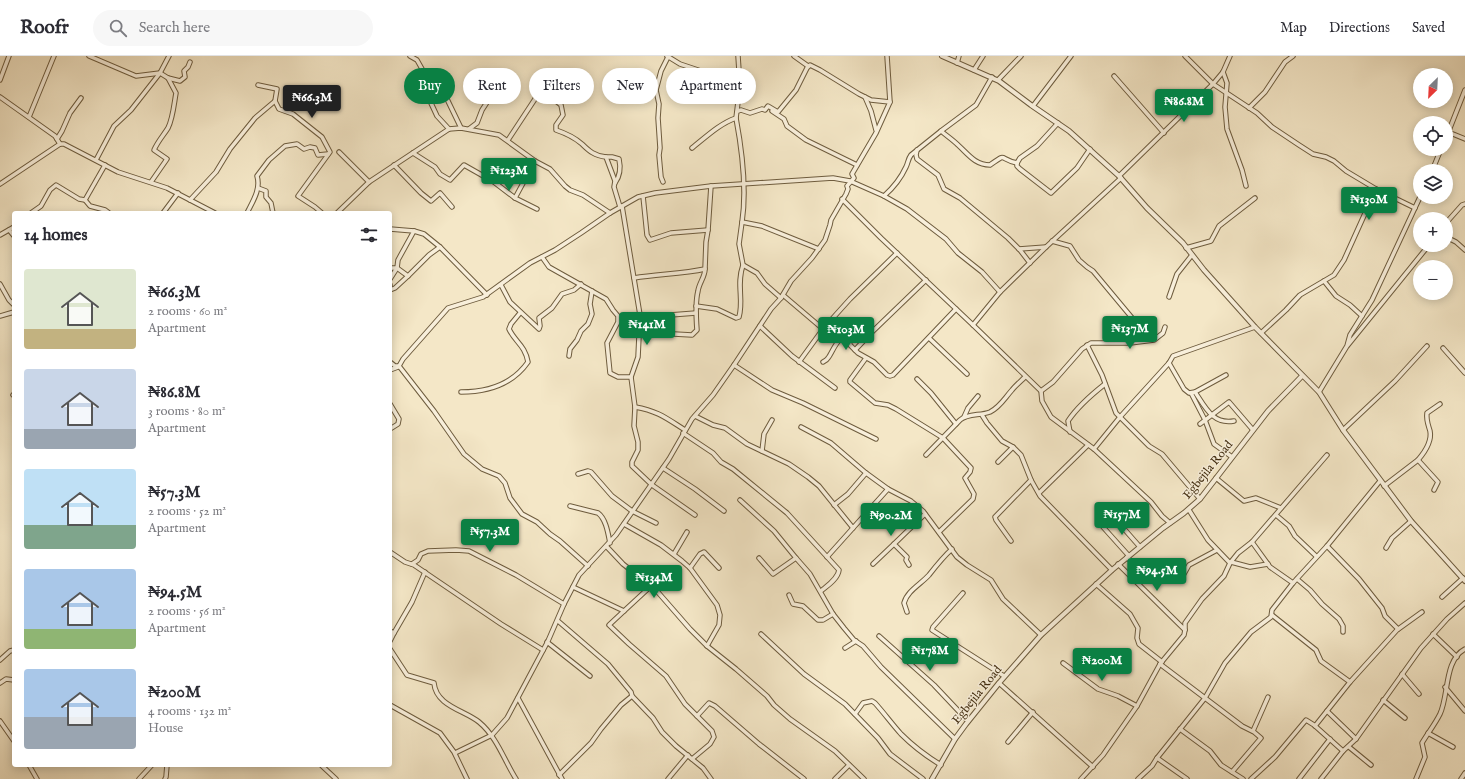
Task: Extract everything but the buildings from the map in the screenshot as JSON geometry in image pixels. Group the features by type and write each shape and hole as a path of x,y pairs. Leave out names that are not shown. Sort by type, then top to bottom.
{"street":[{"path":"0,80 9,56"},
{"path":"29,117 54,56"},
{"path":"89,56 136,76 160,73 168,78 180,81 185,77 184,70 188,67 190,62"},
{"path":"96,160 114,126 131,110 160,73 169,56"},
{"path":"410,56 418,58 426,76 424,88 437,116 449,129"},
{"path":"663,182 660,177 659,104 656,90 667,56 675,58 680,64 693,68"},
{"path":"738,56 739,68"},
{"path":"794,56 808,66 813,66 864,97 875,101 890,102"},
{"path":"455,753 492,735 507,718 558,621 564,604 579,575 607,547 624,524 663,468 684,431 713,395 771,309 782,297 790,281 819,249 825,240 831,220 840,205 850,181 854,178 852,174 890,102 887,56"},
{"path":"942,56 998,80 1069,131 1120,177 1147,208 1170,230 1255,327 1319,392 1343,430 1411,521 1464,579 1442,597"},
{"path":"957,63 959,56"},
{"path":"974,70 983,56"},
{"path":"998,80 1021,56"},
{"path":"1033,106 1071,56"},
{"path":"1186,56 1213,84 1249,108 1272,127 1299,146 1313,154 1334,162 1376,189 1415,208"},
{"path":"973,325 1000,292 1120,177 1213,84 1223,72 1230,56"},
{"path":"1249,108 1265,92 1285,62 1293,56"},
{"path":"738,111 741,110 750,114 767,109 768,106 778,112 796,90 808,66"},
{"path":"1223,72 1227,83 1225,107 1227,129 1242,170 1246,186"},
{"path":"1114,76 1164,133"},
{"path":"884,196 894,186 907,166 908,160 918,148 976,105 992,77"},
{"path":"151,182 167,159 154,150 159,139 168,127 172,114 176,93 168,78"},
{"path":"258,85 277,89 275,101 279,109 293,114 322,137 330,152 298,196 315,206 320,211"},
{"path":"508,140 535,99 538,90 541,89 561,105 563,115 556,125 556,130 571,136 594,155 599,157 612,156 619,159 620,170 618,179 615,183"},
{"path":"1453,120 1465,90"},
{"path":"0,97 55,136 60,144"},
{"path":"864,97 872,111 876,131"},
{"path":"57,139 70,113 81,98"},
{"path":"190,200 216,172 230,149 255,118 275,101"},
{"path":"449,104 461,128"},
{"path":"469,129 477,123 486,104"},
{"path":"696,306 710,307 736,318 739,317 741,300 739,292 739,279 743,265 738,244 742,222 744,184 739,142 740,134 736,118 738,104"},
{"path":"767,109 784,118 787,126 806,140 857,165"},
{"path":"692,148 710,132 736,118"},
{"path":"1017,163 1020,158 1037,146 1058,123"},
{"path":"339,211 369,182 449,129 461,128 499,135 508,140 535,161 550,168 565,186 583,195 610,213"},
{"path":"941,131 960,146 970,157 980,163 990,165 1000,157 1017,163 1017,166 1020,169 1051,194 1077,168 1090,149"},
{"path":"1453,134 1465,139"},
{"path":"0,184 60,144 64,144 118,172 151,182 210,211"},
{"path":"249,211 258,188 259,181 257,176 269,160 285,146 298,144 304,149 310,147 315,148 318,155 328,154"},
{"path":"918,148 916,155 917,159 938,175 944,189 960,198 1008,238 1030,263"},
{"path":"339,152 369,182"},
{"path":"413,154 435,167 440,174 450,180 464,165 494,182 515,198 537,209"},
{"path":"606,157 615,183 614,188 621,206 640,315 638,357 631,377 635,408 634,426 638,442 638,450 632,462 632,466 652,485 695,515"},
{"path":"515,198 535,161"},
{"path":"85,200 105,165"},
{"path":"394,165 430,201 440,193 452,207"},
{"path":"392,369 399,366 403,359 448,308 487,295 523,268 581,233 621,206 643,196 712,186 833,178 850,181 884,196 907,209 946,239 958,253 982,272 1000,292"},
{"path":"35,211 41,206 50,190 56,185 85,200 90,206 106,211"},
{"path":"674,334 692,335 697,330 696,306 698,290 705,275 706,242 712,186"},
{"path":"258,188 266,192 266,197 271,203 273,211"},
{"path":"1261,333 1300,295 1334,275 1339,268 1376,189"},
{"path":"165,211 178,194"},
{"path":"643,196 647,235 650,240 672,233 708,230"},
{"path":"843,198 897,253 1041,392 1042,401 1048,413 1055,420 1094,450 1151,502 1162,516 1170,523"},
{"path":"1186,248 1211,241 1219,226 1255,198"},
{"path":"1453,215 1464,203"},
{"path":"1347,346 1350,335 1374,295 1417,204"},
{"path":"742,222 762,226 819,249"},
{"path":"0,235 12,228"},
{"path":"392,229 414,230 424,234 440,247 487,295"},
{"path":"9,230 12,234"},
{"path":"392,276 397,268 398,260 414,230"},
{"path":"1453,240 1465,250"},
{"path":"1052,241 1070,246 1079,260 1093,270 1119,304 1138,325"},
{"path":"392,289 440,247"},
{"path":"1019,249 1046,247"},
{"path":"1319,392 1347,346 1423,252"},
{"path":"799,362 823,329 850,298 897,253"},
{"path":"1170,297 1177,274 1192,254"},
{"path":"542,257 549,267 606,299 618,316 618,322 607,343 610,372 618,378 631,377"},
{"path":"743,265 757,273 765,284 823,329"},
{"path":"392,268 397,268 408,276"},
{"path":"634,278 654,275 682,274 705,269"},
{"path":"855,350 926,280"},
{"path":"1324,281 1336,296 1350,305 1362,316"},
{"path":"0,284 12,303"},
{"path":"501,285 510,302 520,313 539,329 539,318 552,308 562,294 574,290 581,284"},
{"path":"569,356 570,349 590,320 592,314 590,304 592,292"},
{"path":"823,362 828,358 833,347 843,338 846,338 855,350 874,362 887,375 893,375 956,309"},
{"path":"0,316 12,312"},
{"path":"461,392 494,388 516,376 524,368 528,362 524,348 509,329 520,313"},
{"path":"670,315 696,313"},
{"path":"760,326 799,362 836,388"},
{"path":"1041,392 1053,382 1087,345 1091,343 1130,343 1154,340 1163,333 1165,327"},
{"path":"1094,450 1120,417 1169,363 1173,356 1255,327"},
{"path":"929,338 967,374"},
{"path":"1087,345 1105,384 1116,413 1149,446 1162,454 1200,499"},
{"path":"1343,430 1386,390 1427,346"},
{"path":"1443,348 1465,372"},
{"path":"866,358 850,382 875,402 888,405 896,409 943,438 971,468 970,472 965,478 974,494 974,497 939,532"},
{"path":"1169,363 1187,392 1193,392 1226,375"},
{"path":"392,364 395,366 399,366 434,410 464,454 482,469 499,476 505,484 510,498 522,514 543,527 567,546 588,566"},
{"path":"734,365 772,390 804,403 876,439"},
{"name":"Egbejila Road","path":"932,779 955,739 1004,676 1041,635 1118,564 1189,510 1200,499 1275,403 1302,376"},
{"path":"964,417 982,415 995,410 1000,406 1013,388 1025,377"},
{"path":"917,380 931,392 956,424"},
{"path":"1070,432 1068,421 1073,413 1086,399 1105,384"},
{"path":"1193,392 1213,417 1226,422 1234,421"},
{"path":"1193,392 1214,444 1232,457"},
{"path":"926,455 964,417 968,408 978,396"},
{"path":"1200,424 1229,402 1253,430"},
{"path":"1384,486 1418,460 1423,454 1430,436 1426,419 1427,412 1440,404"},
{"path":"392,408 399,419 398,424 392,428"},
{"path":"635,408 653,411 670,420 787,513 839,570 839,573 821,591"},
{"path":"982,415 1002,441 1013,447 1021,455 1030,480 1039,493 1112,570"},
{"path":"695,416 713,425 725,428 747,444 793,467 808,477 819,486 853,528"},
{"path":"762,451 764,434 772,420"},
{"path":"801,427 830,443 866,474 888,489 917,505 957,557 991,580 1003,599 1041,635"},
{"path":"1039,493 1088,445"},
{"path":"998,462 1013,447"},
{"path":"1081,779 1103,755 1137,706 1161,663 1184,636 1185,623 1202,599 1224,576 1231,562 1238,553 1252,542 1327,455"},
{"path":"1418,460 1438,482 1434,490"},
{"path":"663,468 695,489 724,511"},
{"path":"578,474 588,471 591,472 612,496 632,511 656,523"},
{"path":"834,505 848,494 866,474"},
{"path":"1216,478 1244,501 1256,498 1281,508"},
{"path":"1011,542 995,517 1030,480"},
{"path":"1138,779 1152,766 1205,698 1225,663 1251,632 1272,615 1272,610 1293,583 1316,556 1327,546 1380,481"},
{"path":"826,557 888,489"},
{"path":"740,500 774,531 810,574 833,614 856,641 861,644 881,667 955,739"},
{"path":"570,506 601,515 604,520 610,543"},
{"path":"1189,510 1208,540 1231,562 1250,567 1268,564"},
{"path":"873,564 925,514"},
{"path":"1276,515 1289,526 1295,536 1316,556"},
{"path":"1386,548 1392,538 1411,521"},
{"path":"1118,522 1140,547"},
{"path":"624,524 661,545 690,568 717,606 720,615 719,625 707,646"},
{"path":"1103,527 1147,580 1157,582 1172,578 1180,581 1189,565 1217,550"},
{"path":"674,554 687,532"},
{"path":"1252,542 1270,567 1293,583"},
{"path":"894,544 905,555 909,565"},
{"path":"1327,546 1359,579 1382,608 1385,616 1398,629"},
{"path":"607,547 623,564 651,586 707,646 746,678 790,719 835,751 864,779"},
{"path":"907,612 904,603 907,597 928,576 939,561 952,549"},
{"path":"412,564 418,560 421,554 428,551 469,551 516,575 564,604"},
{"path":"690,568 700,554 704,552 719,568"},
{"path":"392,553 425,572 501,624 543,650"},
{"path":"759,558 773,574 775,574 796,558"},
{"path":"1118,564 1185,630"},
{"path":"392,637 412,602 425,572"},
{"path":"1297,579 1339,619 1343,626 1343,632"},
{"path":"1096,584 1130,614 1138,628 1137,638 1139,644 1205,698 1242,726 1253,731 1261,738 1232,772"},
{"path":"651,586 609,625 666,676 685,704 712,731 714,737 710,744 692,759"},
{"path":"573,587 624,611"},
{"path":"963,593 932,630 1004,676"},
{"path":"789,595 793,604 803,606 818,620 823,620 833,614"},
{"path":"1321,779 1356,738 1421,648 1433,634 1465,603"},
{"path":"1315,726 1350,682 1398,629 1422,612"},
{"path":"1272,615 1316,650 1321,661 1350,682"},
{"path":"558,621 608,664 631,692 632,696 653,718 662,732 676,746 703,768 711,779"},
{"path":"761,634 804,674 845,704 878,738 890,754 924,779"},
{"path":"1433,634 1457,657"},
{"path":"879,636 934,685 968,722"},
{"path":"845,648 856,641"},
{"path":"547,642 590,676"},
{"path":"1416,779 1425,756 1422,743 1440,714 1443,705 1445,687 1452,665 1460,651 1465,649"},
{"path":"0,660 12,650"},
{"path":"392,652 407,676 434,683 434,688 440,697 450,707 479,722 492,735 516,779"},
{"path":"1063,663 1098,689 1118,696 1137,706"},
{"path":"1402,674 1419,694"},
{"path":"0,683 6,679 12,680"},
{"path":"999,683 1092,767"},
{"path":"1445,687 1465,711"},
{"path":"559,775 591,743 621,705 632,696"},
{"path":"1253,731 1268,697"},
{"path":"518,698 562,779"},
{"path":"1383,700 1405,718"},
{"path":"855,714 863,703 872,701 911,744 941,765"},
{"path":"697,716 709,703 715,706 759,744 804,779"},
{"path":"392,706 440,733 455,753 467,779"},
{"path":"1327,710 1356,738"},
{"path":"1008,742 1032,712"},
{"path":"1251,779 1275,757 1306,720 1315,726 1343,752"},
{"path":"0,721 12,738"},
{"path":"1180,729 1210,751 1221,765 1242,779"},
{"path":"1428,733 1453,747"},
{"path":"1299,779 1330,739"},
{"path":"1349,747 1371,766"},
{"path":"668,779 688,755"},
{"path":"1157,758 1187,779"},
{"path":"835,779 849,765"},
{"path":"30,767 37,779"},
{"path":"165,779 167,767"},
{"path":"323,767 336,779"},
{"path":"139,779 148,769"},
{"path":"1461,779 1465,772"}]}
